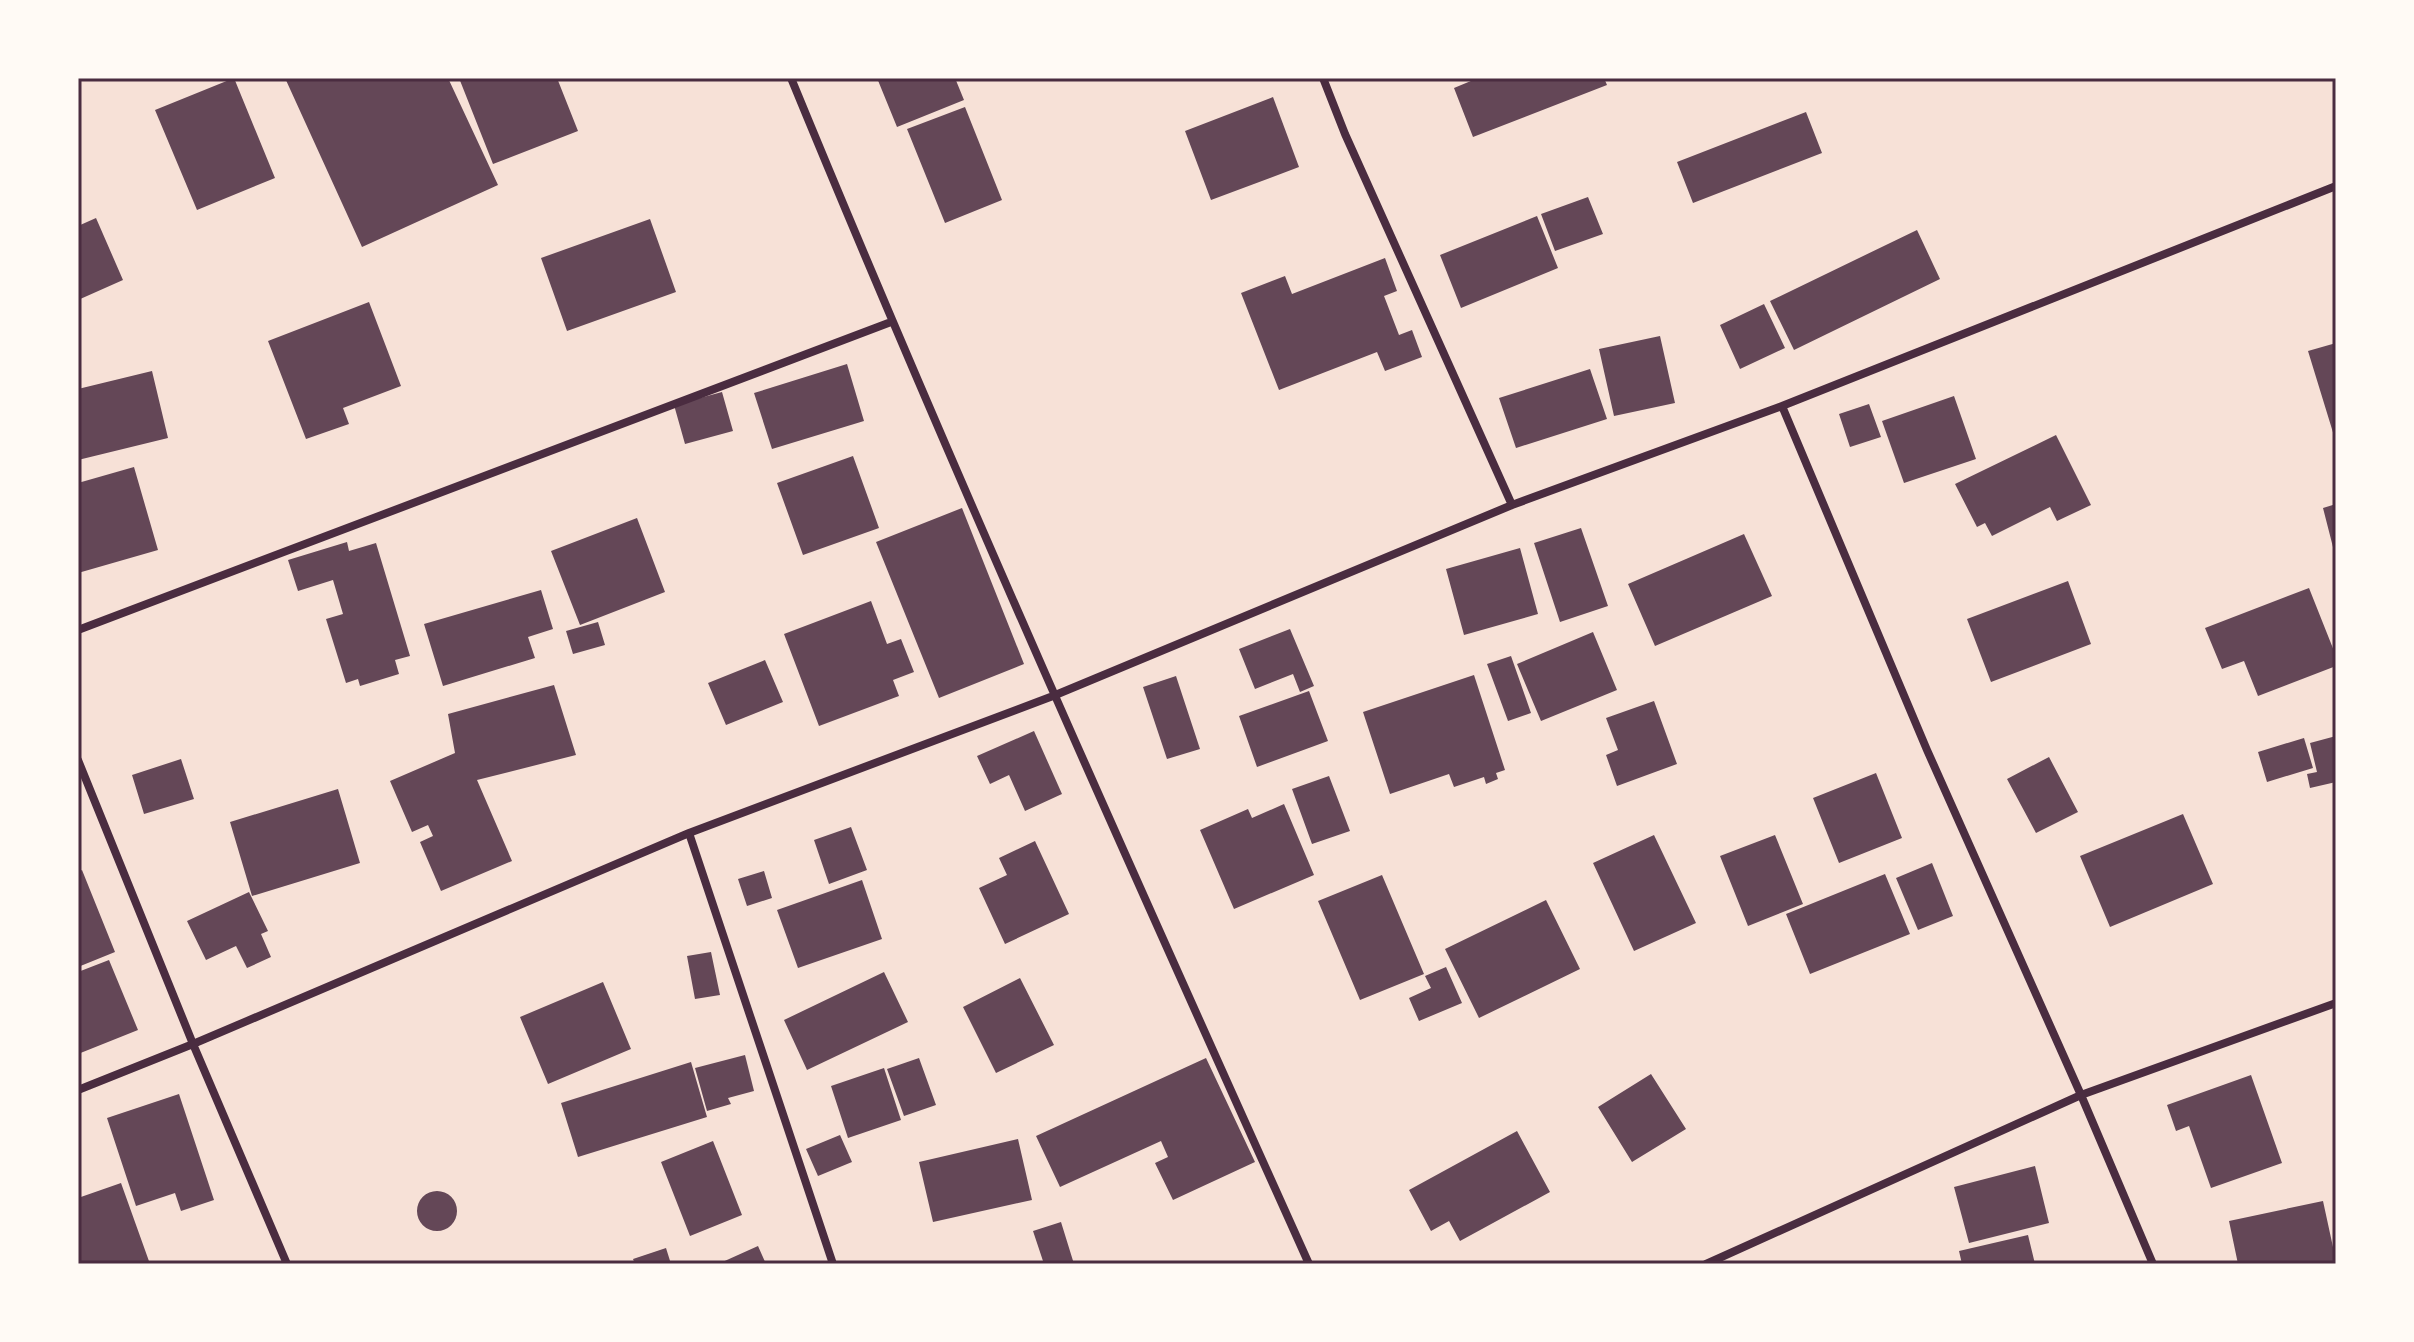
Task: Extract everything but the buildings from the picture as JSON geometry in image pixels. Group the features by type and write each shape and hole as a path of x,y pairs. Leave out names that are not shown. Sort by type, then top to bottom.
{"street":[{"path":"791,78 891,322 1053,696 1309,1264"},
{"path":"1323,78 1345,134 1512,505"},
{"path":"78,1090 689,833 1053,696 1512,505 1782,406 2336,186"},
{"path":"78,630 891,322"},
{"path":"1782,406 1927,750 2153,1264"},
{"path":"78,760 193,1044 287,1264"},
{"path":"689,833 833,1264"},
{"path":"1706,1264 2081,1095 2336,1003"}]}
